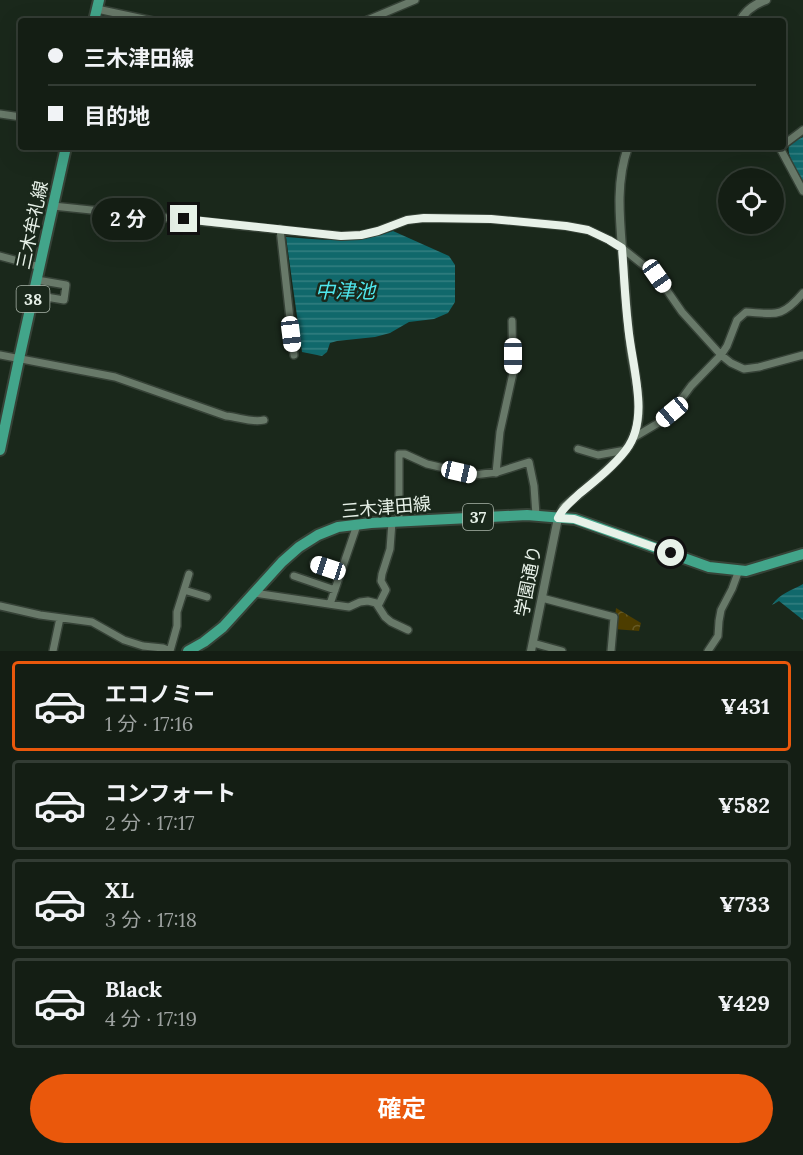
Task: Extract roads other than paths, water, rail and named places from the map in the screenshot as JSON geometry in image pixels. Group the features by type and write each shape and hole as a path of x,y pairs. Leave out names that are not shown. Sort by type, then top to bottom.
{"main road":[{"name":"三木牟礼線","path":"0,450 65,150"},
{"name":"三木津田線","path":"188,651 223,627 282,562 299,547 318,535 338,527 396,521 536,515 574,519 709,567 746,571 803,554"}],"street":[{"path":"371,18 415,0"},
{"path":"742,18 749,9 766,0"},
{"path":"98,5 143,18"},
{"path":"0,114 18,117"},
{"path":"786,143 803,130"},
{"path":"558,518 564,507 626,450 637,425 636,378 628,327 620,218 620,184 627,150"},
{"path":"781,150 803,191"},
{"path":"53,206 341,236 361,235 407,220 424,218 491,219 588,230 622,248 657,276 682,312 731,363 744,369 803,355"},
{"path":"280,229 294,355"},
{"path":"0,256 40,267"},
{"path":"34,295 64,300 66,285 37,280"},
{"path":"633,438 672,412 691,386 721,355 737,320 746,312 782,312 793,305 803,293"},
{"path":"496,472 500,432 513,373 512,321"},
{"path":"0,355 115,376 226,416 255,422 264,420"},
{"path":"578,449 598,455 626,450"},
{"path":"378,606 386,590 381,581 396,521 399,454 405,454 427,464 474,475 496,472 529,462 534,486 536,515"},
{"name":"学園通り","path":"532,647 558,518"},
{"path":"330,604 357,525"},
{"path":"315,563 341,572"},
{"path":"708,651 718,636 721,610 739,570"},
{"path":"0,606 92,622 124,640 170,651 177,626 177,612 189,574"},
{"path":"294,576 335,590"},
{"path":"184,590 207,597"},
{"path":"254,593 349,606 368,601 376,603 391,622 408,630"},
{"path":"542,598 614,616 610,651"},
{"path":"53,651 60,618"},
{"path":"532,647 562,651"}],"water":[{"path":"803,137 803,181 790,158 789,148 791,143"},
{"name":"中津池","path":"393,231 449,256 455,265 455,302 448,313 434,319 409,322 390,333 375,337 330,343 327,352 322,356 302,352 286,237 326,240 353,239"},
{"path":"803,584 803,620 779,601 772,605 782,595"}]}
